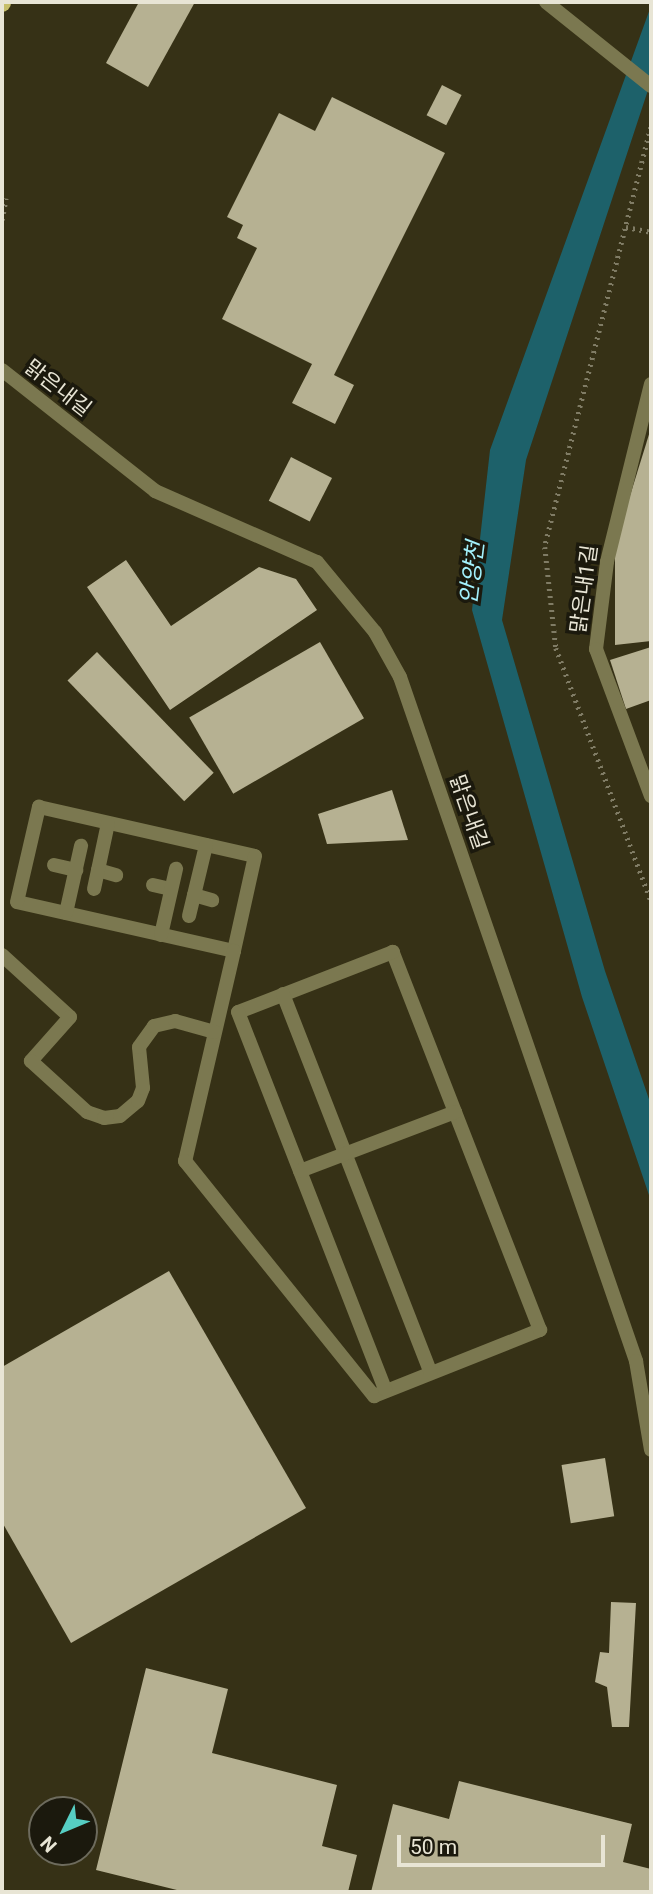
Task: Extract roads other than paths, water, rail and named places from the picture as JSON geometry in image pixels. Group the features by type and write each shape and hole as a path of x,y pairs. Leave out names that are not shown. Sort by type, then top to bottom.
{"street":[{"path":"547,2 651,86"},
{"name":"맑은내길","path":"2,370 155,491 317,562 375,632 400,677 636,1361 651,1450"},
{"name":"맑은내1길","path":"651,384 607,562 596,649 651,796"},
{"path":"234,951 17,902 39,807 255,856 234,951 184,1161 374,1396 540,1330 393,952 238,1012 385,1390"},
{"path":"94,889 108,823"},
{"path":"190,916 205,845"},
{"path":"66,913 81,846"},
{"path":"54,865 76,870"},
{"path":"161,935 176,869"},
{"path":"98,870 116,875"},
{"path":"153,885 171,889"},
{"path":"194,895 212,900"},
{"path":"2,955 70,1017 31,1061 87,1112 104,1118 120,1116 138,1101 143,1088 139,1046 154,1026 174,1021 215,1032"},
{"path":"283,994 430,1372"},
{"path":"300,1171 455,1112"}],"water":[{"path":"651,6 651,81 526,460 502,620 605,971 651,1105 651,1201 582,997 472,610 490,450"}],"water label":[{"name":"안양천","path":"473,573"}]}
